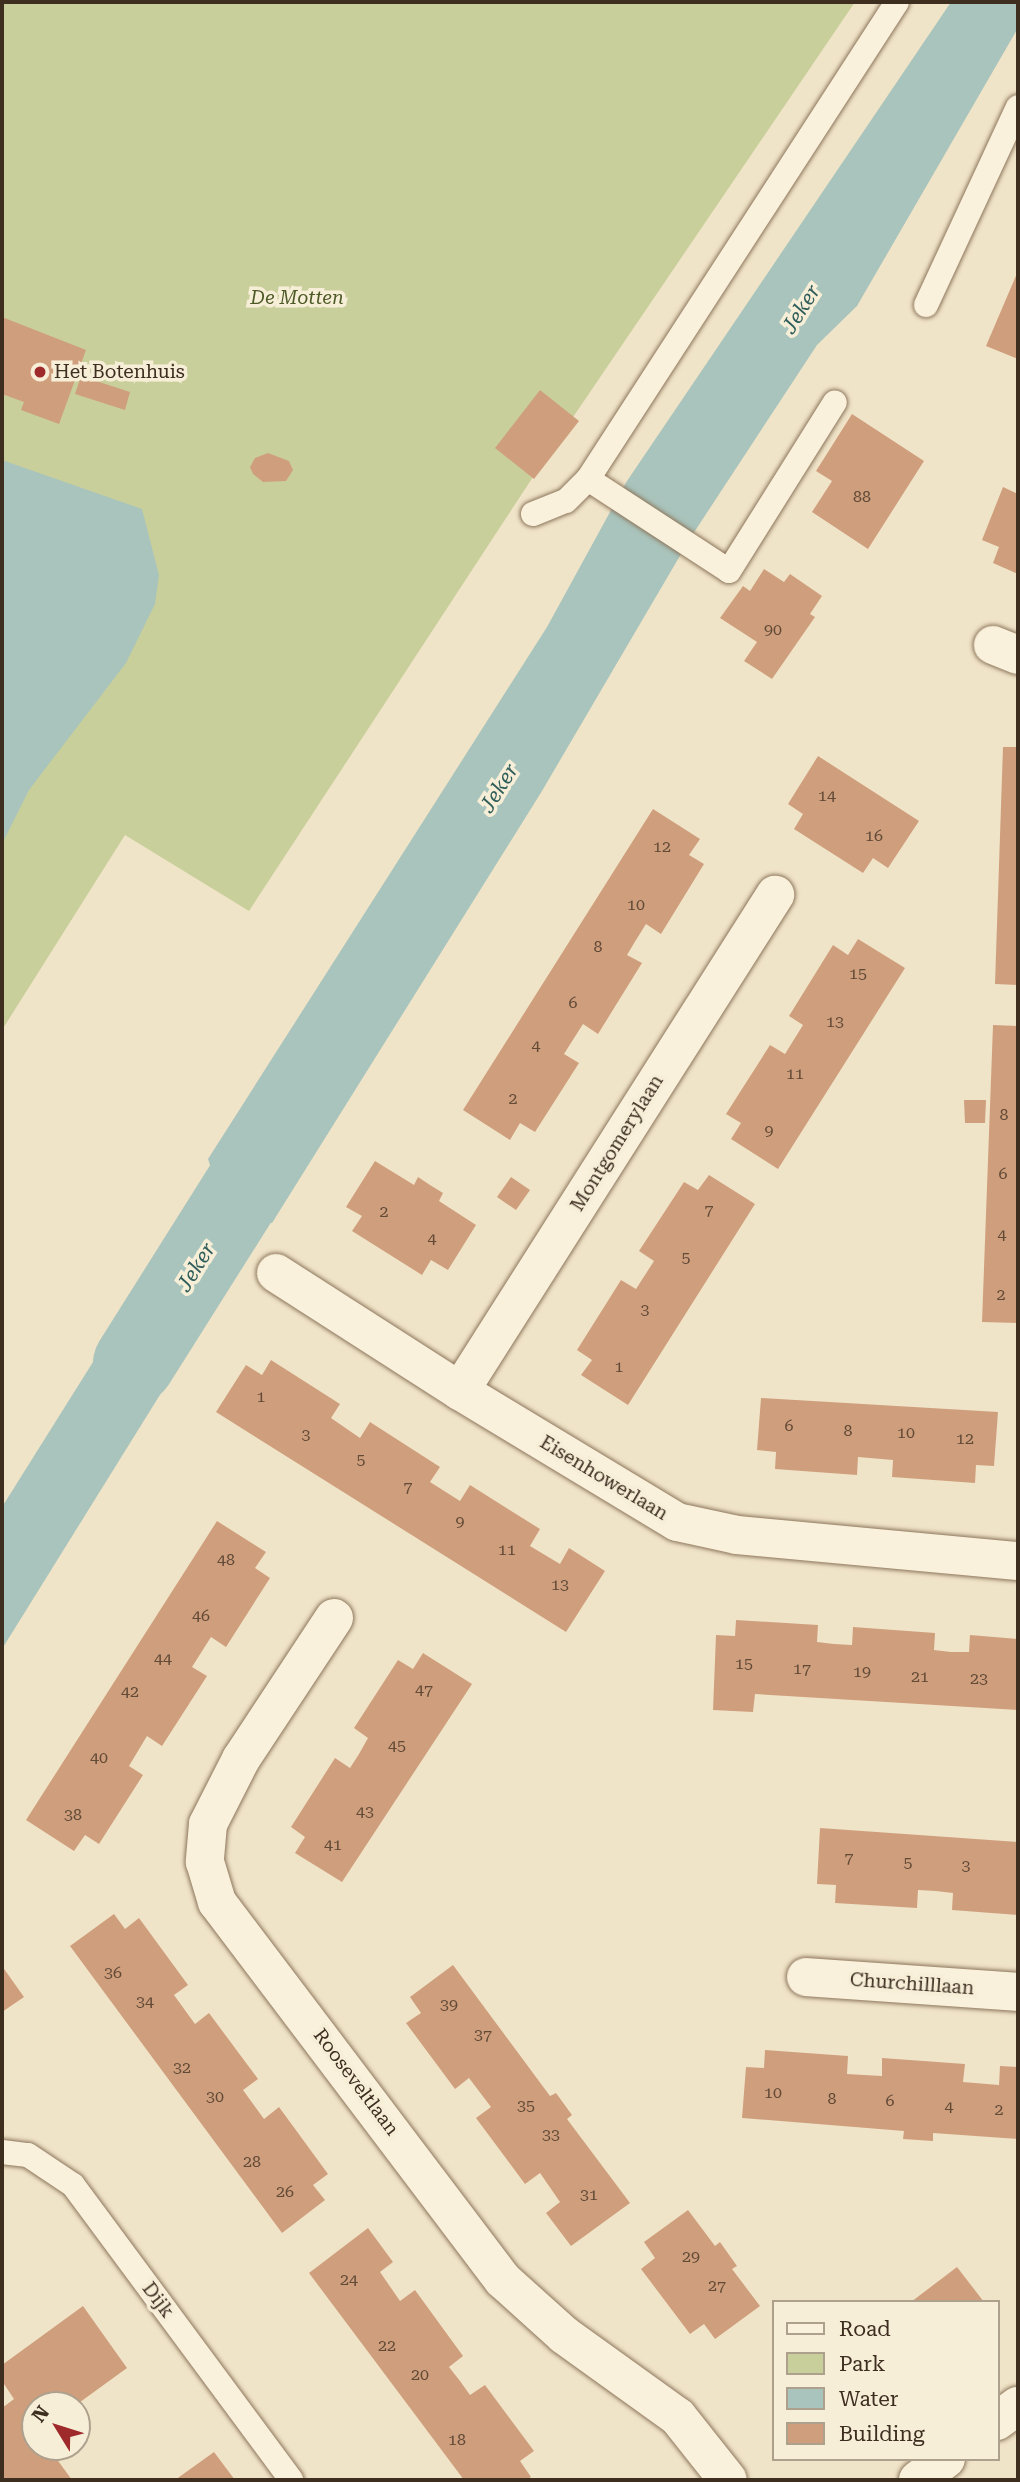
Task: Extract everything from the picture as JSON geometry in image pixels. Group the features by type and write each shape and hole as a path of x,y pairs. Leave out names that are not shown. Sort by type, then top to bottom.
{"street":[{"name":"Montgomerylaan","path":"460,1391 775,895"},
{"name":"Eisenhowerlaan","path":"276,1273 460,1391 677,1522 737,1535 1018,1561"},
{"name":"Rooseveltlaan","path":"334,1618 240,1759 208,1824 205,1862 217,1902 503,2280 564,2335 678,2417 728,2480"},
{"name":"Churchilllaan","path":"806,1977 1018,1992"},
{"path":"999,2420 1018,2406"},
{"path":"918,2480 943,2461"}],"lane":[{"path":"533,514 566,501 588,479 897,2"},
{"path":"926,305 1018,107"},
{"path":"588,479 729,570 835,402"},
{"name":"Dijk","path":"2,2152 28,2155 73,2185 291,2480"}],"green space":[{"name":"De Motten","path":"2,2 855,2 548,454 249,911 125,835 2,1030"}],"water":[{"path":"951,2 1018,2 1018,28 857,306 817,345 691,537 542,791 272,1223 219,1192 208,1159 547,627 627,481"},
{"path":"2,460 142,509 159,575 155,604 126,663 29,790 2,844"},
{"path":"162,1252 227,1287 2,1649 2,1507"}],"building":[{"path":"1018,271 1018,359 986,346"},
{"name":"Het Botenhuis","path":"2,317 86,350 59,424 21,410 24,402 2,394"},
{"path":"81,376 130,392 125,410 75,394"},
{"path":"540,390 579,421 534,479 495,448"},
{"path":"852,414 924,461 868,549 812,512 832,481 816,471"},
{"path":"268,453 289,461 293,470 286,481 263,482 253,474 250,467 255,458"},
{"path":"1003,487 1018,494 1018,574 993,563 999,547 982,540"},
{"path":"764,569 784,582 790,574 822,596 810,614 815,617 772,679 744,661 757,642 720,618 743,586 750,591"},
{"path":"1003,747 1018,747 1018,985 995,984"},
{"path":"818,756 919,821 888,868 873,858 863,873 794,829 803,814 788,804"},
{"path":"653,809 700,839 689,855 704,864 661,934 646,924 636,940 627,955 642,963 598,1034 583,1024 564,1054 579,1063 535,1132 520,1123 510,1140 463,1110"},
{"path":"858,939 905,968 778,1169 731,1139 741,1123 726,1114 770,1045 785,1054 803,1025 789,1016 833,945 848,955"},
{"path":"993,1025 1018,1026 1018,1323 982,1322"},
{"path":"964,1100 986,1100 985,1123 965,1123"},
{"path":"375,1161 414,1185 418,1177 443,1193 439,1201 476,1225 448,1270 431,1260 422,1275 352,1231 362,1216 346,1207"},
{"path":"709,1175 755,1204 628,1405 581,1375 592,1360 577,1350 621,1280 636,1289 654,1261 639,1251 684,1182 698,1190"},
{"path":"511,1177 530,1190 516,1210 497,1197"},
{"path":"271,1360 340,1404 331,1418 360,1438 370,1422 440,1467 430,1482 460,1501 470,1485 540,1529 530,1546 560,1564 569,1548 605,1571 566,1632 216,1412 246,1365 262,1375"},
{"path":"761,1398 998,1412 994,1466 976,1465 975,1483 892,1477 893,1460 858,1457 857,1475 775,1469 776,1452 757,1450"},
{"path":"217,1521 266,1552 255,1568 270,1578 226,1647 211,1637 192,1667 207,1676 162,1746 147,1736 129,1766 143,1775 99,1844 85,1835 74,1851 26,1820"},
{"path":"736,1620 818,1625 817,1642 834,1644 852,1645 853,1627 935,1633 934,1650 951,1652 969,1652 970,1635 1018,1639 1018,1710 755,1694 753,1712 713,1710 716,1635 735,1636"},
{"path":"423,1653 472,1684 342,1882 295,1853 305,1837 291,1827 335,1758 350,1768 359,1754 368,1738 354,1728 398,1660 413,1669"},
{"path":"820,1828 1018,1842 1018,1915 952,1910 953,1893 936,1891 918,1890 917,1908 835,1903 836,1885 817,1884"},
{"path":"114,1914 125,1929 139,1918 188,1985 174,1995 195,2024 209,2013 258,2079 243,2090 264,2119 279,2107 328,2174 313,2185 325,2200 282,2233 70,1946"},
{"path":"453,1965 550,2096 556,2093 572,2115 567,2119 630,2203 571,2246 546,2213 560,2202 540,2173 525,2184 476,2118 491,2107 469,2078 455,2089 406,2023 421,2013 410,1997"},
{"path":"2,1966 24,1997 2,2012"},
{"path":"765,2050 848,2056 847,2074 882,2076 882,2058 965,2064 963,2082 999,2085 1000,2066 1018,2067 1018,2139 933,2133 933,2141 903,2139 904,2131 742,2118 746,2067 764,2068"},
{"path":"688,2210 715,2246 720,2242 737,2266 732,2269 760,2306 715,2339 704,2324 690,2334 641,2269 655,2258 644,2242"},
{"path":"368,2228 393,2262 380,2272 400,2301 415,2290 463,2356 449,2367 470,2395 485,2385 534,2451 520,2461 531,2477 526,2480 464,2480 309,2273"},
{"path":"957,2267 982,2300 914,2300"},
{"path":"83,2306 127,2368 91,2394 91,2391 21,2391 21,2461 58,2461 72,2480 2,2480 2,2408 14,2399 2,2381 2,2365"},
{"path":"214,2452 235,2480 175,2480"}],"waterway":[{"name":"Jeker","path":"134,1363 296,1106"}],"place":[{"name":"Het Botenhuis","path":"40,372"}]}
